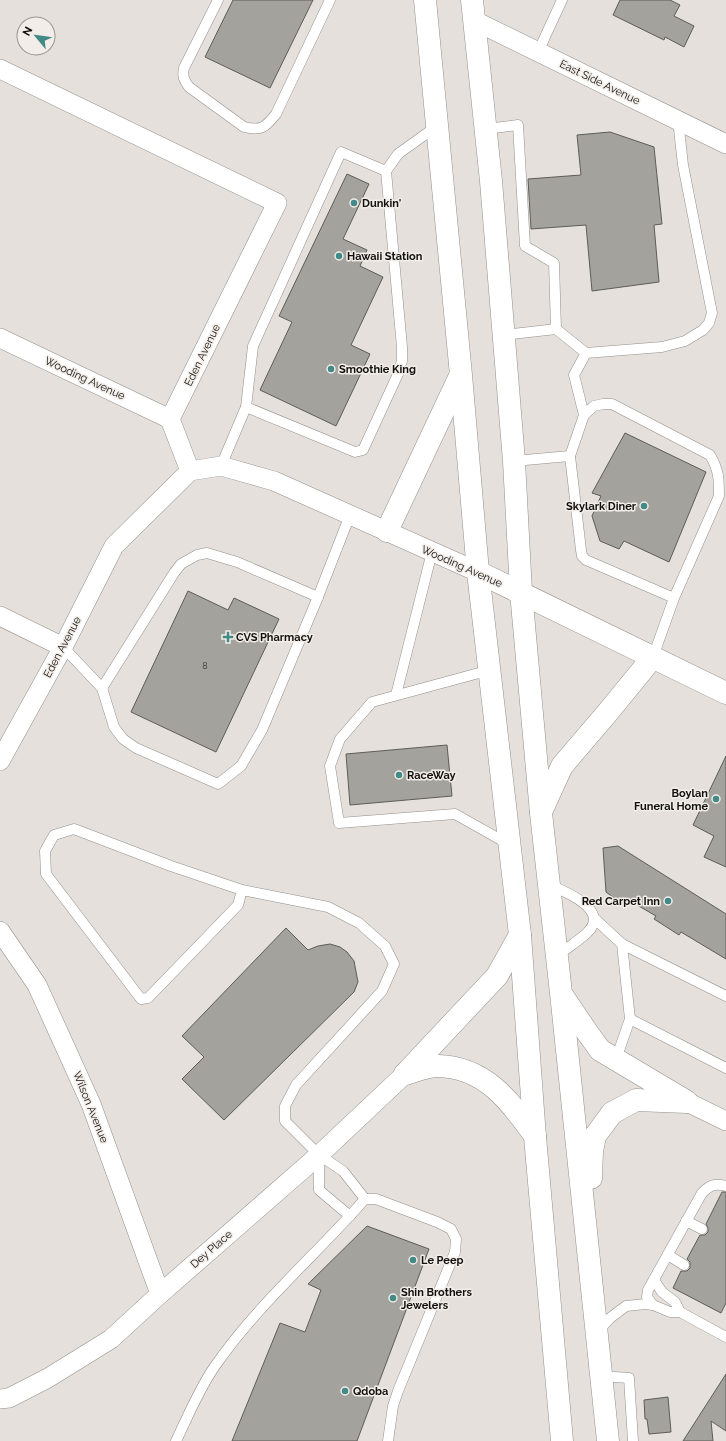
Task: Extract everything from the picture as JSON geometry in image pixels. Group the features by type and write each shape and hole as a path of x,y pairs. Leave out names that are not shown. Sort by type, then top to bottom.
{"main road":[{"path":"425,0 461,375 478,572 520,935 535,1137 562,1441"},
{"path":"474,10 504,335 514,462 521,592 541,813 608,1441"},
{"path":"386,531 461,375"},
{"name":"Wooding Avenue","path":"478,572 726,693"},
{"path":"541,813 562,766 652,657"},
{"path":"405,1074 497,976 520,935"},
{"path":"561,993 600,1050 687,1102"},
{"path":"405,1074 437,1066 458,1068 477,1075 493,1087 516,1109 535,1137"},
{"path":"590,1263 591,1168 596,1136 612,1113 636,1100 687,1102"}],"street":[{"name":"East Side Avenue","path":"474,10 538,52 726,144"},
{"name":"Eden Avenue","path":"0,69 278,203 170,419"},
{"name":"Wooding Avenue","path":"0,338 170,419"},
{"path":"170,419 190,471"},
{"name":"Wooding Avenue","path":"190,471 221,466 274,481 478,572"},
{"name":"Eden Avenue","path":"0,761 63,647 114,546 190,471"},
{"path":"0,616 63,647"},
{"name":"Wilson Avenue","path":"0,931 37,985 91,1104 160,1294"},
{"name":"Dey Place","path":"0,1399 10,1398 48,1378 111,1339 160,1294 320,1155 405,1074"},
{"path":"687,1102 726,1121"}],"lane":[{"path":"218,0 184,68 184,81 189,87 244,127 255,130 264,128 276,114 330,0"},
{"path":"538,52 562,0"},
{"path":"504,335 556,329 586,353 662,347 685,341 703,330 709,323 712,313 683,165 678,120"},
{"path":"486,129 518,125 525,246 554,263 556,329"},
{"path":"246,407 355,452 362,450 398,374 402,361 386,171 398,154 437,126"},
{"path":"221,466 246,407 253,346 341,152 386,171"},
{"path":"584,415 574,376 586,353"},
{"path":"652,657 674,598 719,496 719,478 716,466 710,455 612,404 594,406 584,415 570,456 582,556 586,560 674,598"},
{"path":"514,462 570,456"},
{"path":"63,647 102,688 114,728 123,739 136,748 218,784 241,766 262,730 318,597 350,515"},
{"path":"396,695 432,552"},
{"path":"102,688 174,573 181,564 197,555 207,553 237,562 318,597"},
{"path":"490,670 372,702 340,739 330,766 339,823 455,814 510,845"},
{"path":"242,890 238,905 148,998 140,999 46,874 45,851 54,834 74,829 170,866 242,890 328,907 359,923 385,946 394,964 382,991 296,1085 285,1106 285,1121 320,1155 343,1171 365,1199"},
{"path":"549,884 580,899 591,911 594,918 622,944 726,996"},
{"path":"557,956 588,932 594,918"},
{"path":"616,1059 630,1018 622,944"},
{"path":"630,1018 726,1068"},
{"path":"320,1155 319,1190 350,1216"},
{"path":"653,1305 647,1297 648,1290 702,1193 708,1186 718,1184 726,1186"},
{"path":"176,1441 214,1366 246,1325 365,1199 376,1199 437,1222 451,1229 456,1239 455,1252 398,1391 393,1406 388,1441"},
{"path":"686,1221 702,1229"},
{"path":"668,1255 684,1264"},
{"path":"654,1280 662,1292 675,1302 680,1312"},
{"path":"597,1332 610,1318 626,1306 646,1304 653,1305 670,1312 680,1312 724,1336 726,1325"},
{"path":"602,1376 629,1378 633,1441"}],"building":[{"path":"233,0 313,0 270,88 205,57"},
{"path":"620,0 670,0 680,5 674,16 694,26 684,47 665,37 664,40 613,15"},
{"path":"610,132 654,147 662,224 654,225 659,282 592,291 586,225 531,229 528,179 581,175 577,135"},
{"path":"347,174 369,184 343,239 367,250 360,266 383,277 351,345 370,354 336,426 260,390 292,322 279,316"},
{"name":"Skylark Diner","path":"625,433 706,472 669,562 624,541 619,549 600,541 592,516 601,496 592,493"},
{"name":"CVS Pharmacy","path":"188,591 228,610 234,598 279,619 216,752 131,712"},
{"name":"RaceWay","path":"447,745 452,796 350,805 346,754"},
{"name":"Boylan Funeral Home","path":"726,756 726,867 704,857 714,836 693,825"},
{"name":"Red Carpet Inn","path":"618,846 726,914 726,959 681,932 679,935 654,919 656,916 625,898 622,904 606,892 603,848"},
{"path":"286,928 308,950 318,946 330,944 340,947 347,952 354,961 358,982 354,992 224,1120 182,1079 204,1057 182,1036"},
{"path":"722,1192 726,1192 726,1303 721,1313 673,1288 681,1271 687,1271 690,1268 690,1262 687,1259 700,1235 705,1235 708,1232 706,1224"},
{"path":"367,1226 429,1249 357,1441 232,1441 280,1323 305,1332 321,1290 308,1284"},
{"path":"726,1374 726,1431 711,1421 713,1441 683,1441"},
{"path":"668,1397 671,1432 649,1434 647,1419 645,1419 644,1400"}],"place":[{"name":"Dunkin'","path":"354,203"},
{"name":"Hawaii Station","path":"339,256"},
{"name":"Smoothie King","path":"331,369"},
{"name":"Skylark Diner","path":"644,506"},
{"name":"CVS Pharmacy","path":"228,637"},
{"name":"RaceWay","path":"399,775"},
{"name":"Boylan Funeral Home","path":"716,799"},
{"name":"Red Carpet Inn","path":"668,901"},
{"name":"Le Peep","path":"413,1260"},
{"name":"Shin Brothers Jewelers","path":"393,1298"},
{"name":"Qdoba","path":"345,1391"}]}
